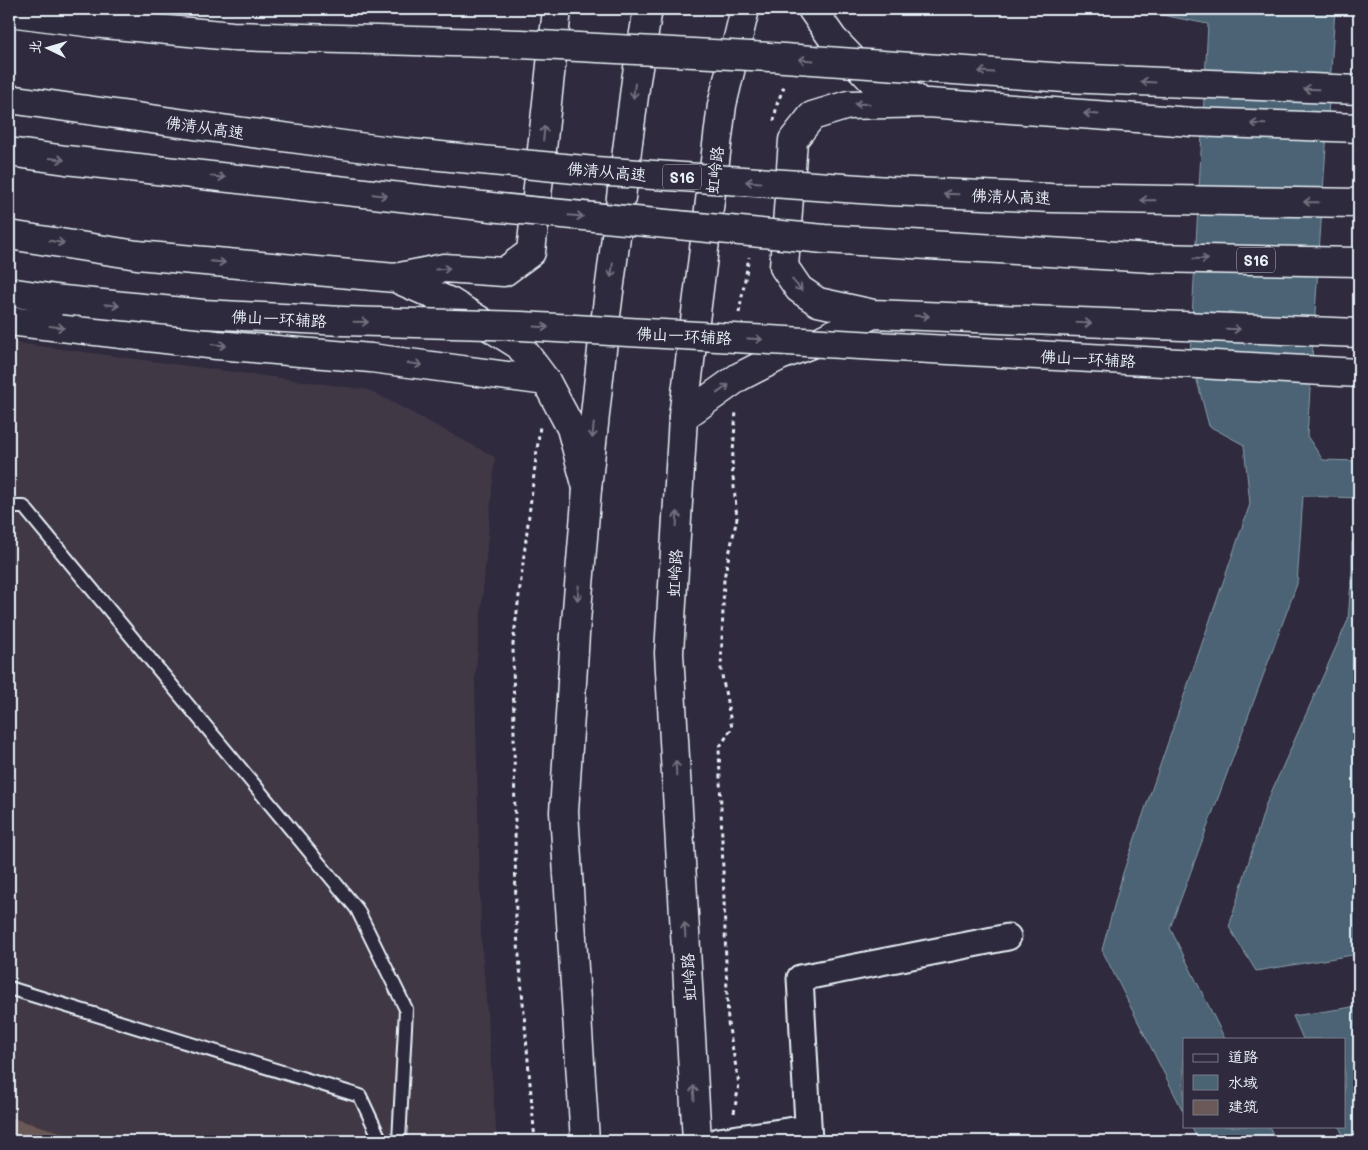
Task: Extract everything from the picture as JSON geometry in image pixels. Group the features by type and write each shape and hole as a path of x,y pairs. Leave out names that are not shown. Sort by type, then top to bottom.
{"main road":[{"path":"9,235 137,255 396,278 444,268 504,272 531,252 557,9"},
{"path":"585,1141 564,812 575,634 587,489 604,331 633,100 648,9"},
{"name":"虹岭路","path":"697,1141 669,653 683,418 722,104 745,9"},
{"path":"812,9 833,39 874,82 928,103"},
{"path":"9,12 93,23 232,36 521,44 794,59 1064,78 1359,90"},
{"name":"佛清从高速","path":"9,99 389,151 604,171 889,191 1100,199 1359,203"},
{"path":"1359,128 1192,122 928,103 848,105 812,116 793,140 784,267 799,289 818,302 873,314 1359,333"},
{"name":"S16","path":"9,152 491,207 824,239 1152,258 1359,262"},
{"path":"396,278 450,302 519,345 546,381 571,428 587,489"},
{"name":"佛山一环辅路","path":"9,292 63,300 203,314 343,321 530,326 1359,373"},
{"path":"683,418 739,377 780,356 819,341 873,314"},
{"path":"9,321 217,345 371,358 546,381"}],"street":[{"path":"727,1140 808,1135 800,978 1008,936"}],"lane":[{"path":"9,507 24,508 357,909 406,1009 399,1141"},
{"path":"9,988 360,1096 381,1141"}],"path":[{"path":"773,124 777,104 794,59"},
{"path":"738,317 750,249"},
{"path":"727,1140 739,1084 728,1023 719,748 732,728 721,670 724,578 737,518 732,466 739,377"},
{"path":"535,1141 516,921 513,644 541,420"}],"shaded area":[{"path":"9,342 369,390 495,457 475,680 481,935 497,1141 9,1141"}],"water":[{"path":"1131,9 1335,9 1307,436 1323,460 1359,461 1359,498 1303,496 1297,584 1170,928 1225,1038 1183,1038 1183,1111 1102,950 1123,873 1250,504 1244,445 1209,426 1190,354 1208,24"},
{"path":"1359,541 1359,954 1256,971 1229,927 1266,804 1348,620 1352,542"},
{"path":"1359,1006 1359,1141 1345,1141 1340,1128 1346,1128 1346,1038 1303,1038 1293,1016"},
{"path":"1192,1128 1270,1128 1276,1141 1198,1141"}],"building":[{"path":"9,1117 93,1141 9,1141"}]}
